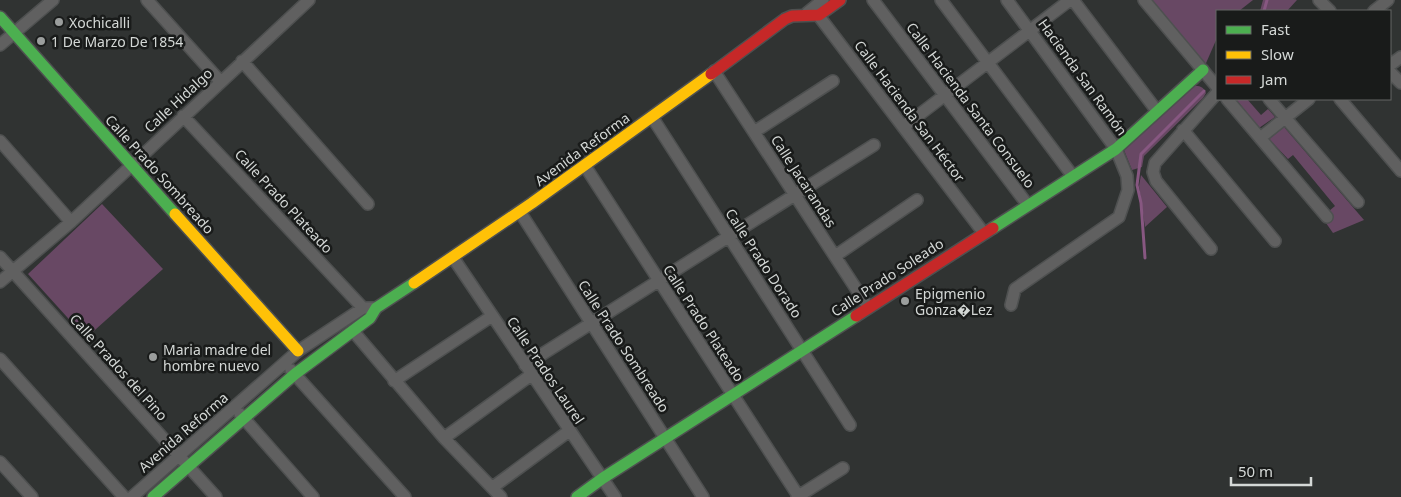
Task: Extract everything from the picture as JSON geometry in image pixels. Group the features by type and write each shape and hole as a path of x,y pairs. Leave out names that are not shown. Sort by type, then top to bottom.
{"street":[{"path":"0,45 53,0"},
{"path":"147,0 220,81"},
{"name":"Calle Hidalgo","path":"0,282 71,222 309,0"},
{"path":"815,11 823,0"},
{"path":"815,11 840,0"},
{"name":"Calle Hacienda Santa Consuelo","path":"873,0 1027,204"},
{"path":"941,0 1072,175"},
{"name":"Hacienda San Ramón","path":"1006,0 1116,149 1127,176 1128,190 1120,217 1015,289 1011,305"},
{"path":"903,127 1072,0 1157,111"},
{"path":"1144,0 1216,86"},
{"path":"1319,0 1329,10"},
{"path":"1375,10 1388,0"},
{"name":"Avenida Reforma","path":"153,497 295,374 370,318 376,308 454,259 585,166 785,19 792,16 803,16 815,11"},
{"name":"Calle Hacienda San Héctor","path":"815,11 983,232"},
{"name":"Calle Prado Sombreado","path":"0,17 298,351"},
{"path":"242,61 368,204"},
{"name":"Calle Prado Soleado","path":"577,497 732,394 1072,175 1116,149 1203,70"},
{"name":"Calle Jacarandas","path":"714,71 868,307"},
{"path":"1391,73 1401,83"},
{"path":"754,132 833,81"},
{"path":"1211,249 1156,181 1153,172 1156,162 1216,94"},
{"path":"1228,100 1327,217"},
{"path":"1270,100 1358,202"},
{"path":"1260,138 1308,100"},
{"path":"1341,100 1401,171"},
{"name":"Calle Prado Plateado","path":"183,116 363,308"},
{"name":"Calle Prado Dorado","path":"652,117 850,425"},
{"path":"1184,130 1275,241"},
{"path":"0,141 71,222"},
{"path":"444,438 528,370 592,323 874,145"},
{"name":"Calle Prado Plateado","path":"585,166 798,497"},
{"path":"834,256 917,200"},
{"name":"Calle Prado Sombreado","path":"520,212 703,497"},
{"name":"Calle Prados del Pino","path":"0,257 216,497"},
{"name":"Calle Prados Laurel","path":"454,259 569,431 616,497"},
{"path":"363,308 376,308"},
{"name":"Avenida Reforma","path":"132,497 284,362 363,308"},
{"path":"394,381 492,316"},
{"path":"353,331 444,438 501,497"},
{"path":"0,359 124,497"},
{"path":"284,362 405,497"},
{"path":"233,408 313,497"},
{"path":"493,487 569,431"},
{"path":"0,462 32,497"},
{"path":"798,497 843,468"}],"shaded area":[{"path":"1144,0 1253,0 1240,10 1216,10 1216,40 1203,70"},
{"path":"1263,0 1297,0 1288,10 1260,10"},
{"path":"1193,86 1199,86 1204,89 1206,93 1203,98 1144,156 1142,167 1132,170 1124,150"},
{"path":"1237,100 1248,100 1261,115 1268,109 1275,117 1259,128"},
{"path":"1284,127 1364,220 1333,233 1326,223 1333,217 1329,211 1335,206 1293,155 1288,159 1269,139"},
{"path":"1141,175 1167,207 1145,227 1139,186"},
{"path":"102,204 163,269 86,338 28,274"}],"waterway":[{"path":"1264,10 1267,0"},
{"path":"1145,258 1141,203 1137,185 1141,154 1204,91"}],"traffic: fast":[{"path":"0,17 175,214"},
{"path":"993,228 1116,149 1203,70"},
{"path":"153,497 295,374 370,318 376,308 414,283"},
{"path":"577,497 603,478 856,316"}],"traffic: slow":[{"path":"414,283 532,203 711,74"},
{"path":"175,214 298,351"}],"traffic: jam":[{"path":"711,74 785,19 792,16 819,15 840,0"},
{"path":"856,316 993,228"}],"place":[{"name":"Xochicalli","path":"59,22"},
{"name":"1 De Marzo De 1854","path":"41,41"},
{"name":"Epigmenio Gonza�Lez","path":"905,301"},
{"name":"Maria madre del hombre nuevo","path":"153,357"}]}
